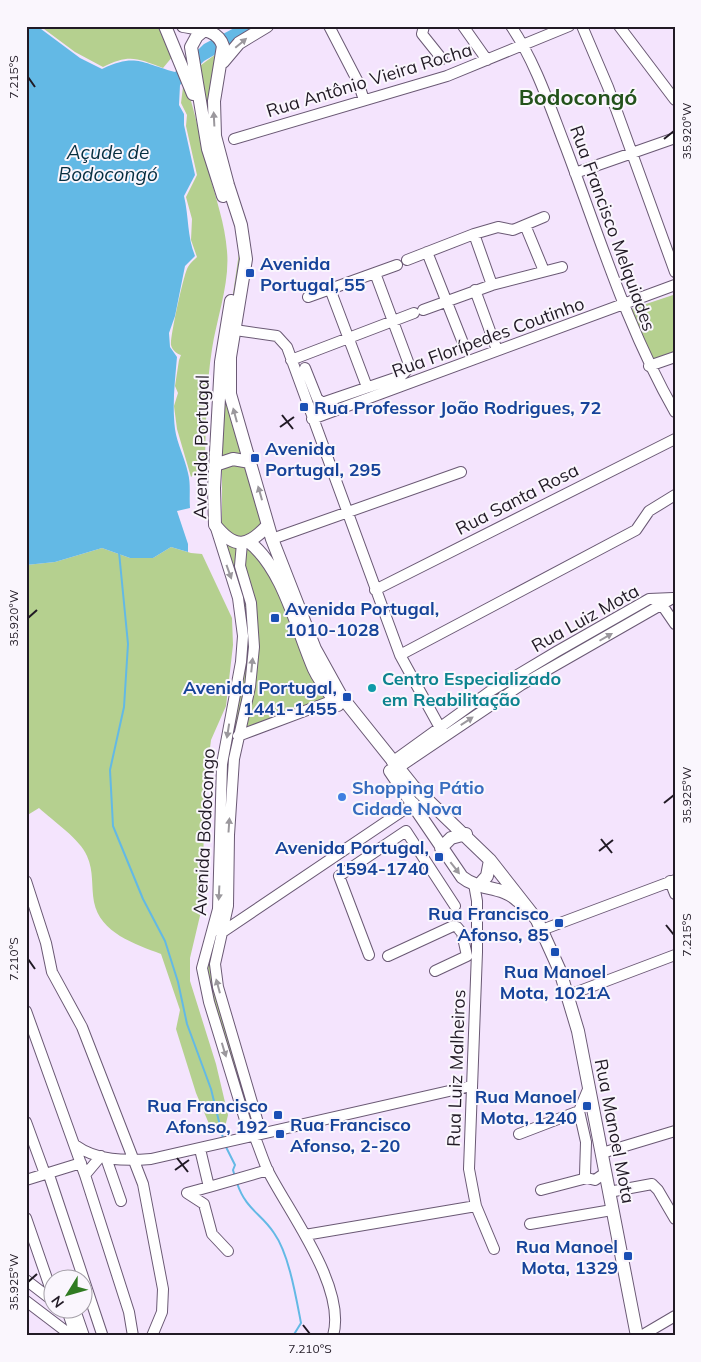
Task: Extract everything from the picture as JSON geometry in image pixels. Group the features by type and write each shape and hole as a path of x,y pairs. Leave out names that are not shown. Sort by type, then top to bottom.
{"main road":[{"name":"Avenida Portugal","path":"166,26 191,77 217,179 235,228 238,247 237,265 221,362 215,465 215,526 228,539 246,542 261,553 274,573 314,670 334,700 414,803 441,848 462,877 476,885 506,891 516,899 542,932"},
{"path":"183,26 205,31"},
{"path":"220,67 239,43 268,26"},
{"name":"Avenida Portugal","path":"191,77 191,47 205,31 222,41 223,52 214,101 215,136 245,243 246,259 230,357 230,394 272,539 321,663 341,696 395,765 413,786 466,834 490,860 542,932"},
{"path":"215,465 233,459 250,462"},
{"path":"246,542 268,525"},
{"path":"441,848 451,838 466,834"},
{"path":"476,885 487,876 490,860"},
{"name":"Rua Manoel Mota","path":"542,932 569,995 590,1087 612,1210 639,1336"}],"street":[{"path":"329,26 358,82 364,100"},
{"path":"424,26 422,34 442,59"},
{"path":"462,26 487,60"},
{"name":"Rua Francisco Melquiades","path":"511,26 523,44 649,366 675,412"},
{"name":"Rua Antônio Vieira Rocha","path":"234,139 447,76 569,26"},
{"path":"582,26 632,153 675,272"},
{"path":"619,26 675,100"},
{"path":"575,173 675,138"},
{"path":"407,260 474,234 498,227 513,230 544,217"},
{"path":"524,225 544,272"},
{"path":"474,234 492,285"},
{"path":"427,252 466,348"},
{"path":"308,297 397,265"},
{"path":"291,360 475,290 562,267"},
{"path":"305,368 317,398 322,403 401,376 410,367 375,273"},
{"name":"Rua Florípedes Coutinho","path":"312,419 675,285"},
{"path":"330,289 368,386"},
{"path":"475,290 497,350"},
{"path":"235,330 277,336 285,343 400,655 441,732"},
{"path":"649,366 675,357"},
{"name":"Rua Santa Rosa","path":"375,590 675,439"},
{"path":"272,539 346,511 462,472"},
{"path":"400,655 636,530 656,505 675,495"},
{"name":"Avenida Bodocongo","path":"215,526 238,598 243,636 241,662 222,764 218,909 202,968 209,1002 268,1170 305,1235 332,1293 336,1308 333,1336"},
{"name":"Avenida Bodocongo","path":"246,542 240,566 251,603 254,647 250,687 238,736 229,835 228,906 216,955 216,977 255,1135"},
{"name":"Rua Luiz Mota","path":"395,765 513,677 649,599 674,598"},
{"name":"Rua Luiz Mota","path":"441,732 674,598"},
{"path":"662,605 675,624"},
{"path":"238,736 334,700"},
{"path":"221,933 414,803"},
{"path":"369,955 339,876 406,831 455,906"},
{"path":"367,835 377,850"},
{"path":"26,881 46,943 52,972 82,1027 143,1184 163,1289 162,1312 152,1336"},
{"path":"542,932 672,881 675,894"},
{"name":"Rua Luiz Malheiros","path":"476,885 477,910 472,954 469,1169 476,1206 494,1249"},
{"path":"228,906 237,914 250,915"},
{"path":"388,956 452,926 457,927 472,954 435,971"},
{"path":"569,995 675,955"},
{"path":"26,1011 85,1175 129,1312 133,1336"},
{"path":"75,1145 85,1152 103,1157 135,1160 200,1149 471,1086"},
{"path":"587,1178 584,1170 586,1142 578,1111 590,1087"},
{"path":"519,1134 578,1111"},
{"path":"26,1122 48,1175 78,1270"},
{"path":"602,1153 675,1131"},
{"path":"200,1149 210,1187"},
{"path":"85,1175 103,1157"},
{"path":"103,1157 122,1201"},
{"path":"26,1180 48,1175 80,1161"},
{"path":"228,1251 212,1234 204,1204 187,1193 268,1170"},
{"path":"541,1190 587,1178 595,1180 605,1173"},
{"path":"609,1192 652,1184 658,1190 675,1219"},
{"path":"305,1235 476,1206"},
{"path":"530,1224 612,1210"},
{"path":"26,1218 44,1270"},
{"path":"26,1280 42,1292"},
{"path":"26,1301 74,1336"},
{"path":"92,1309 102,1334"},
{"path":"639,1336 675,1316"},
{"path":"70,1320 74,1336"},
{"path":"78,1320 84,1336"}],"green space":[{"path":"40,26 163,26 173,56 163,68 133,59 120,60 103,67 75,52"},
{"path":"220,51 211,97 213,135 221,173 243,246 244,261 231,333 228,388 231,413 246,459 227,458 218,462 221,376 240,246 209,148 197,68"},
{"path":"186,85 222,221 227,251 227,275 210,363 205,463 191,477 177,429 174,406 178,393 175,386 181,355 172,349 171,345 185,275 189,265 197,257 191,240 192,219 186,197 197,175 186,126 187,115 181,103 183,87"},
{"path":"673,295 675,351 648,361 628,310"},
{"path":"230,464 248,467 264,524 255,535 237,540 222,528 222,467"},
{"path":"222,539 239,546 249,602 251,658 234,747 226,906 212,960 258,1131 252,1132 205,971 218,924 225,762 245,638"},
{"path":"244,545 265,562 330,700 242,733 256,643 242,565"},
{"path":"171,547 202,554 232,618 233,645 226,706 211,740 204,796 203,903 190,958 190,981 216,1064 228,1115 224,1131 212,1131 196,1093 176,1029 180,1010 161,954 120,936 103,922 94,902 91,867 79,843 39,808 26,816 26,565 55,562 102,548 130,558 153,558"}],"water":[{"name":"Açude de Bodocongó","path":"26,26 37,26 80,58 102,69 123,61 138,61 175,72 204,44 238,26 264,26 204,61 180,85 179,105 184,114 184,125 195,175 184,196 195,256 185,266 175,316 169,333 170,347 177,357 174,402 175,429 187,467 189,481 190,508 177,511 188,544 188,552 171,547 153,558 130,558 102,548 55,562 26,565"}],"waterway":[{"path":"119,552 128,644 124,707 110,770 113,826 143,899 165,941 178,982 187,1024 211,1089 223,1138"},
{"path":"226,1147 235,1165 233,1170 235,1177"},
{"path":"237,1183 249,1205 269,1226 284,1252 301,1323 293,1336"}],"place":[{"name":"Avenida Portugal, 55","path":"250,273"},
{"name":"Rua Professor João Rodrigues, 72","path":"304,407"},
{"name":"Avenida Portugal, 295","path":"255,458"},
{"name":"Avenida Portugal, 1010-1028","path":"275,618"},
{"name":"Centro Especializado em Reabilitação","path":"372,688"},
{"name":"Avenida Portugal, 1441-1455","path":"347,697"},
{"name":"Shopping Pátio Cidade Nova","path":"342,797"},
{"name":"Avenida Portugal, 1594-1740","path":"439,857"},
{"name":"Rua Francisco Afonso, 85","path":"559,923"},
{"name":"Rua Manoel Mota, 1021A","path":"555,952"},
{"name":"Rua Manoel Mota, 1240","path":"587,1106"},
{"name":"Rua Francisco Afonso, 192","path":"278,1115"},
{"name":"Rua Francisco Afonso, 2-20","path":"280,1134"},
{"name":"Rua Manoel Mota, 1329","path":"628,1256"}],"district":[{"name":"Bodocongó","path":"578,97"}]}
